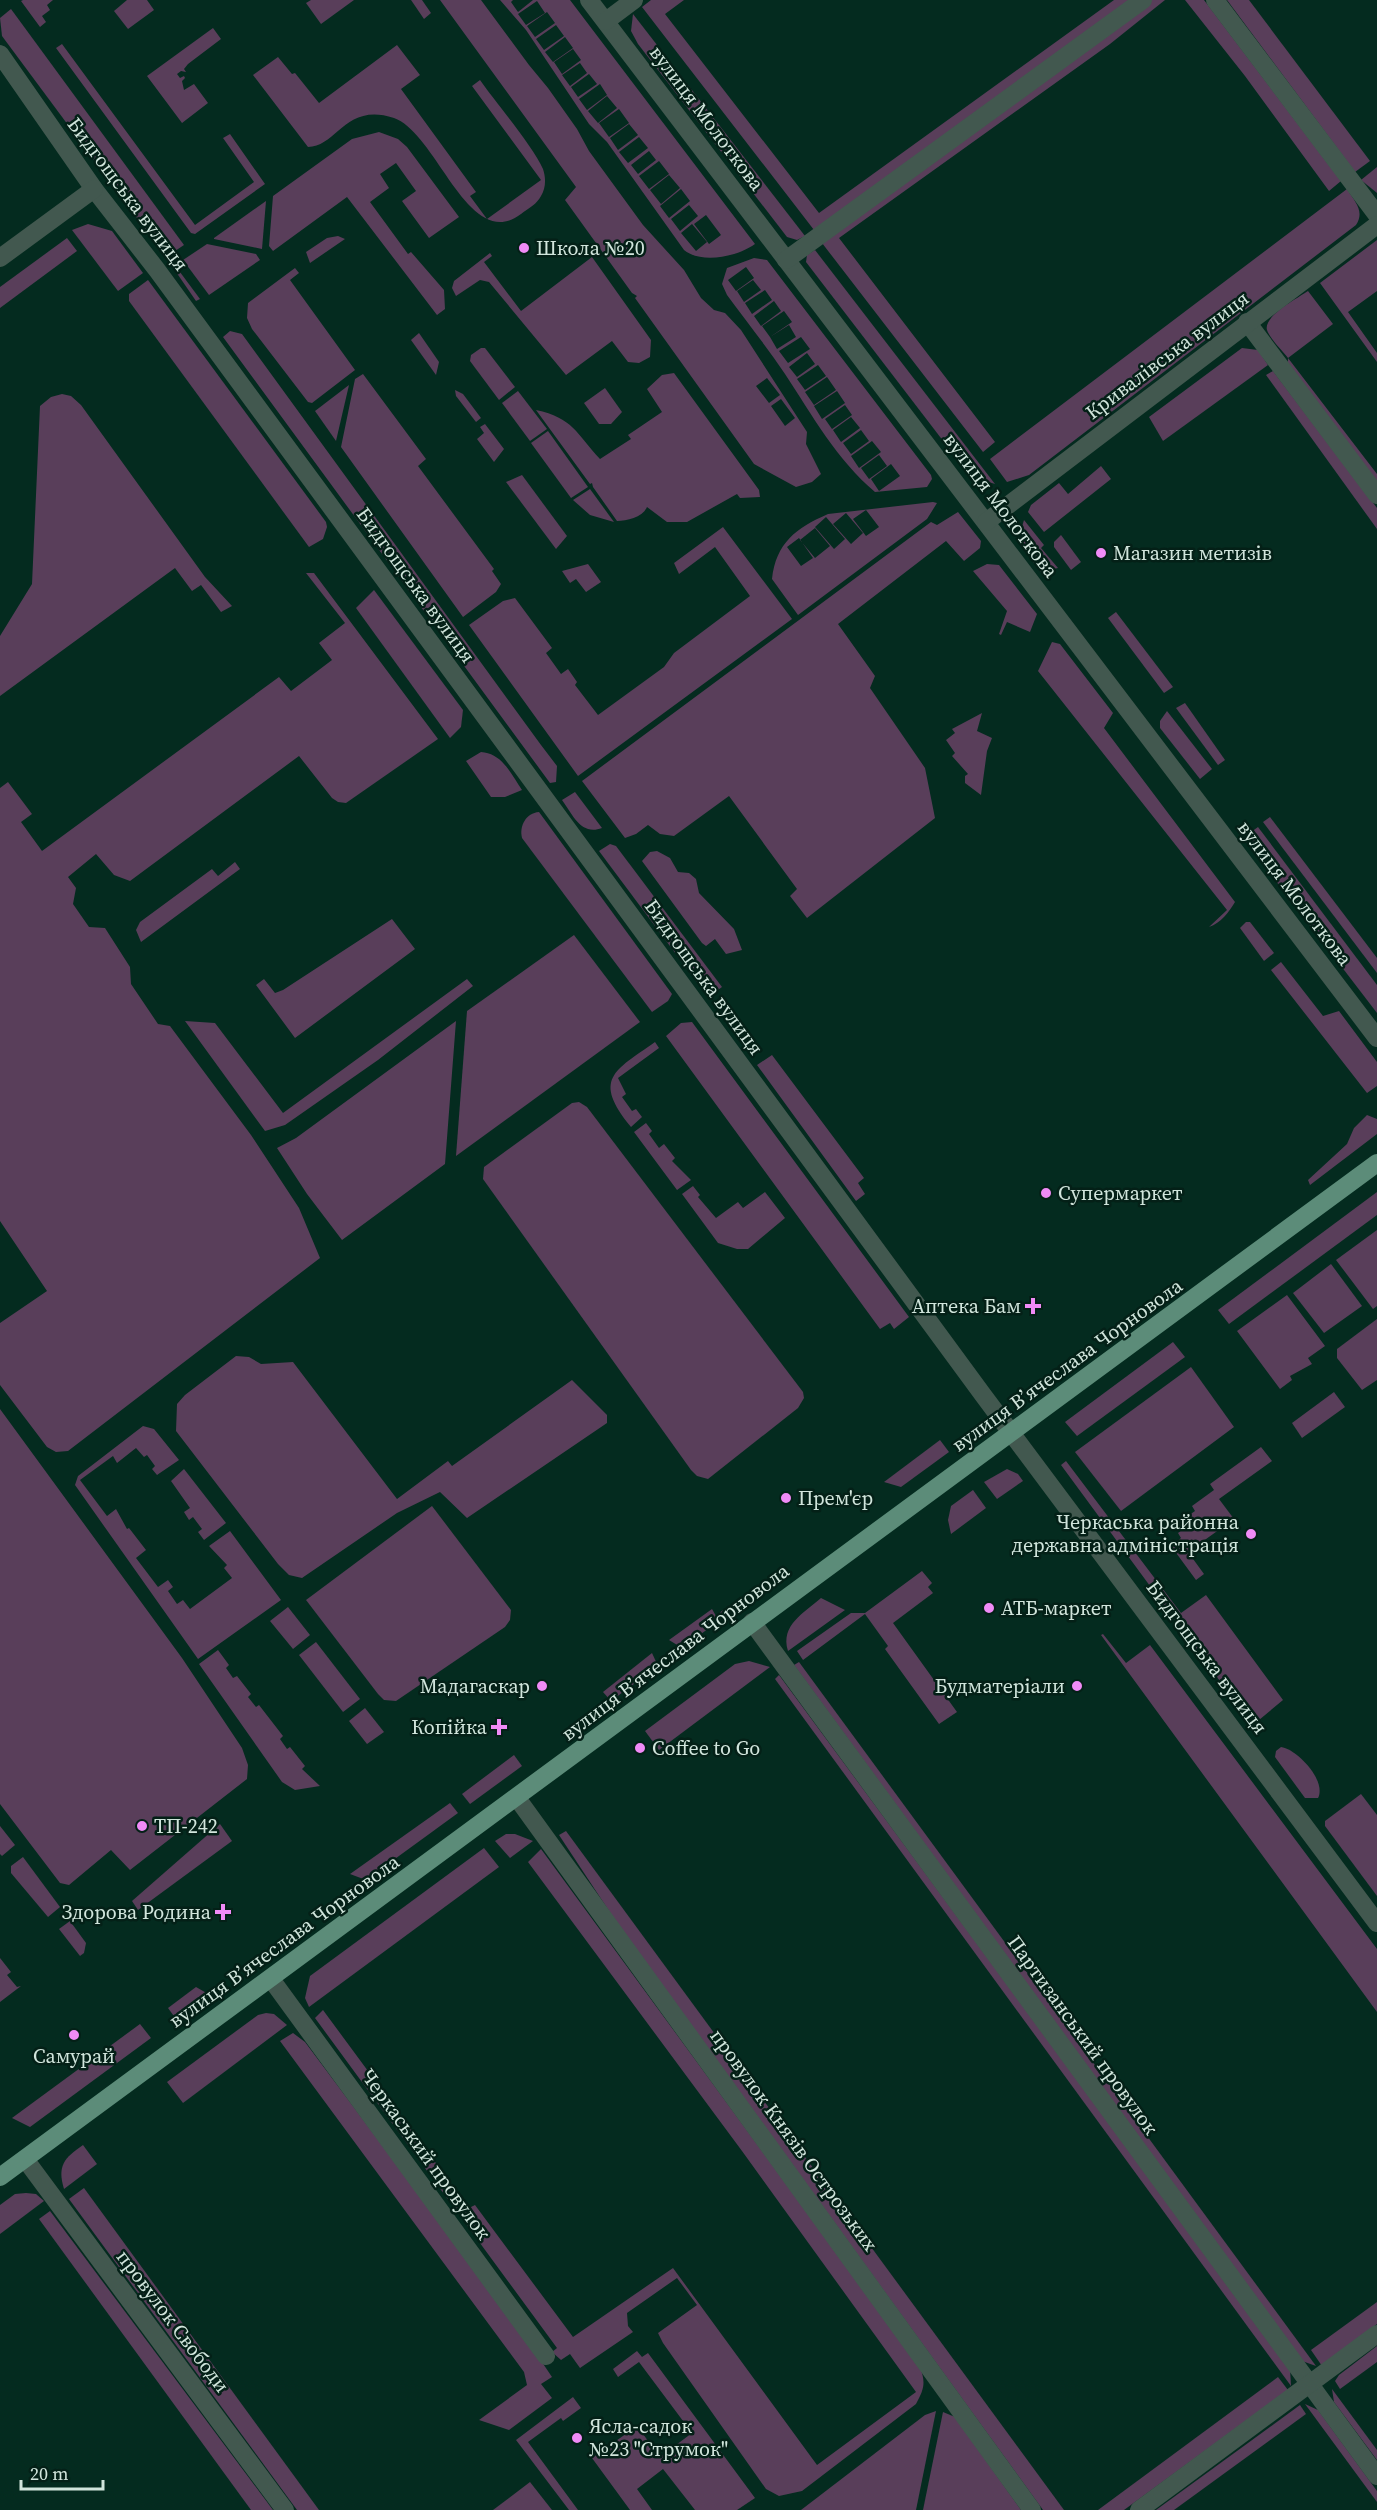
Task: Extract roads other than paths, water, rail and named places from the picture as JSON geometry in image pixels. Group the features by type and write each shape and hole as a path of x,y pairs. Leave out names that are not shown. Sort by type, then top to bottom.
{"main road":[{"name":"вулиця Вʼячеслава Чорновола","path":"0,2177 1377,1164"}],"street":[{"name":"вулиця Молоткова","path":"589,0 1377,1038"},
{"path":"606,21 634,0"},
{"path":"786,260 1143,0"},
{"path":"1215,0 1377,215"},
{"name":"Бидгощська вулиця","path":"0,54 94,189 157,270 1012,1433 1377,1923"},
{"path":"0,258 94,189"},
{"name":"Кривалівська вулиця","path":"986,522 1377,225"},
{"path":"1247,322 1377,495"},
{"name":"Партизанський провулок","path":"752,1622 1377,2476"},
{"name":"провулок Князів Острозьких","path":"517,1798 1032,2510"},
{"name":"Черкаський провулок","path":"271,1979 546,2356"},
{"name":"провулок Свободи","path":"25,2160 285,2510"},
{"path":"1139,2510 1377,2334"}],"place":[{"name":"Школа №20","path":"524,248"},
{"name":"Магазин метизів","path":"1101,553"},
{"name":"Супермаркет","path":"1046,1193"},
{"name":"Аптека Бам","path":"1033,1306"},
{"name":"Прем'єр","path":"786,1498"},
{"name":"Черкаська районна державна адміністрація","path":"1251,1534"},
{"name":"АТБ-маркет","path":"989,1608"},
{"name":"Мадагаскар","path":"542,1686"},
{"name":"Будматеріали","path":"1077,1686"},
{"name":"Копійка","path":"499,1727"},
{"name":"Coffee to Go","path":"640,1748"},
{"name":"ТП-242","path":"142,1826"},
{"name":"Здорова Родина","path":"223,1912"},
{"name":"Самурай","path":"74,2035"},
{"name":"Ясла-садок №23 \"Струмок\"","path":"577,2438"}]}
